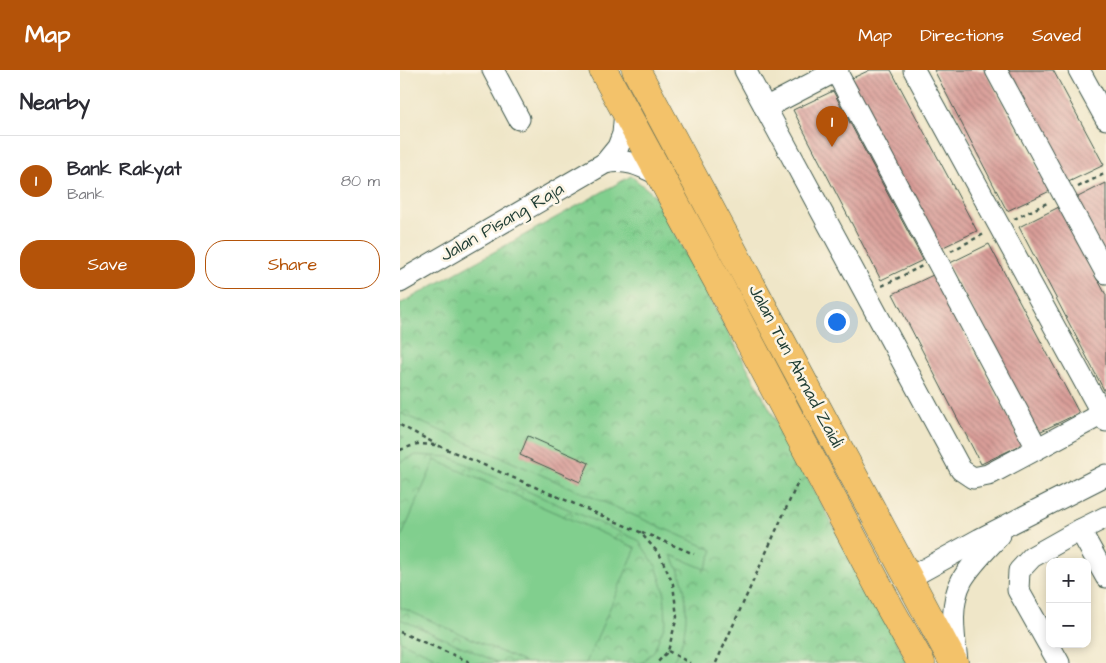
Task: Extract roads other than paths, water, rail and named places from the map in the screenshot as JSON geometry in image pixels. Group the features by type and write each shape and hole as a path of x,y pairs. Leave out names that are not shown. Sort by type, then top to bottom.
{"main road":[{"name":"Jalan Tun Ahmad Zaidi","path":"603,70 888,606 921,663"},
{"name":"Jalan Tun Ahmad Zaidi","path":"636,70 956,663"}],"street":[{"path":"493,70 519,119"},
{"path":"745,70 961,470 973,478 988,475 1037,448 1105,416 914,70"},
{"path":"996,70 1106,273"},
{"path":"1079,70 1106,119"},
{"path":"765,108 837,71 1037,448"},
{"path":"605,163 618,147 623,134 626,112"},
{"path":"605,163 622,161 642,166 661,176"},
{"name":"Jalan Pisang Raja","path":"400,282 605,163"},
{"path":"909,578 1106,474"},
{"path":"1059,663 1018,590 1019,571 1032,556 1106,517"},
{"path":"956,663 954,605 959,586 978,558 1008,525"},
{"path":"1080,530 1106,577"}],"place":[{"name":"Bank Rakyat","path":"832,147"}]}
